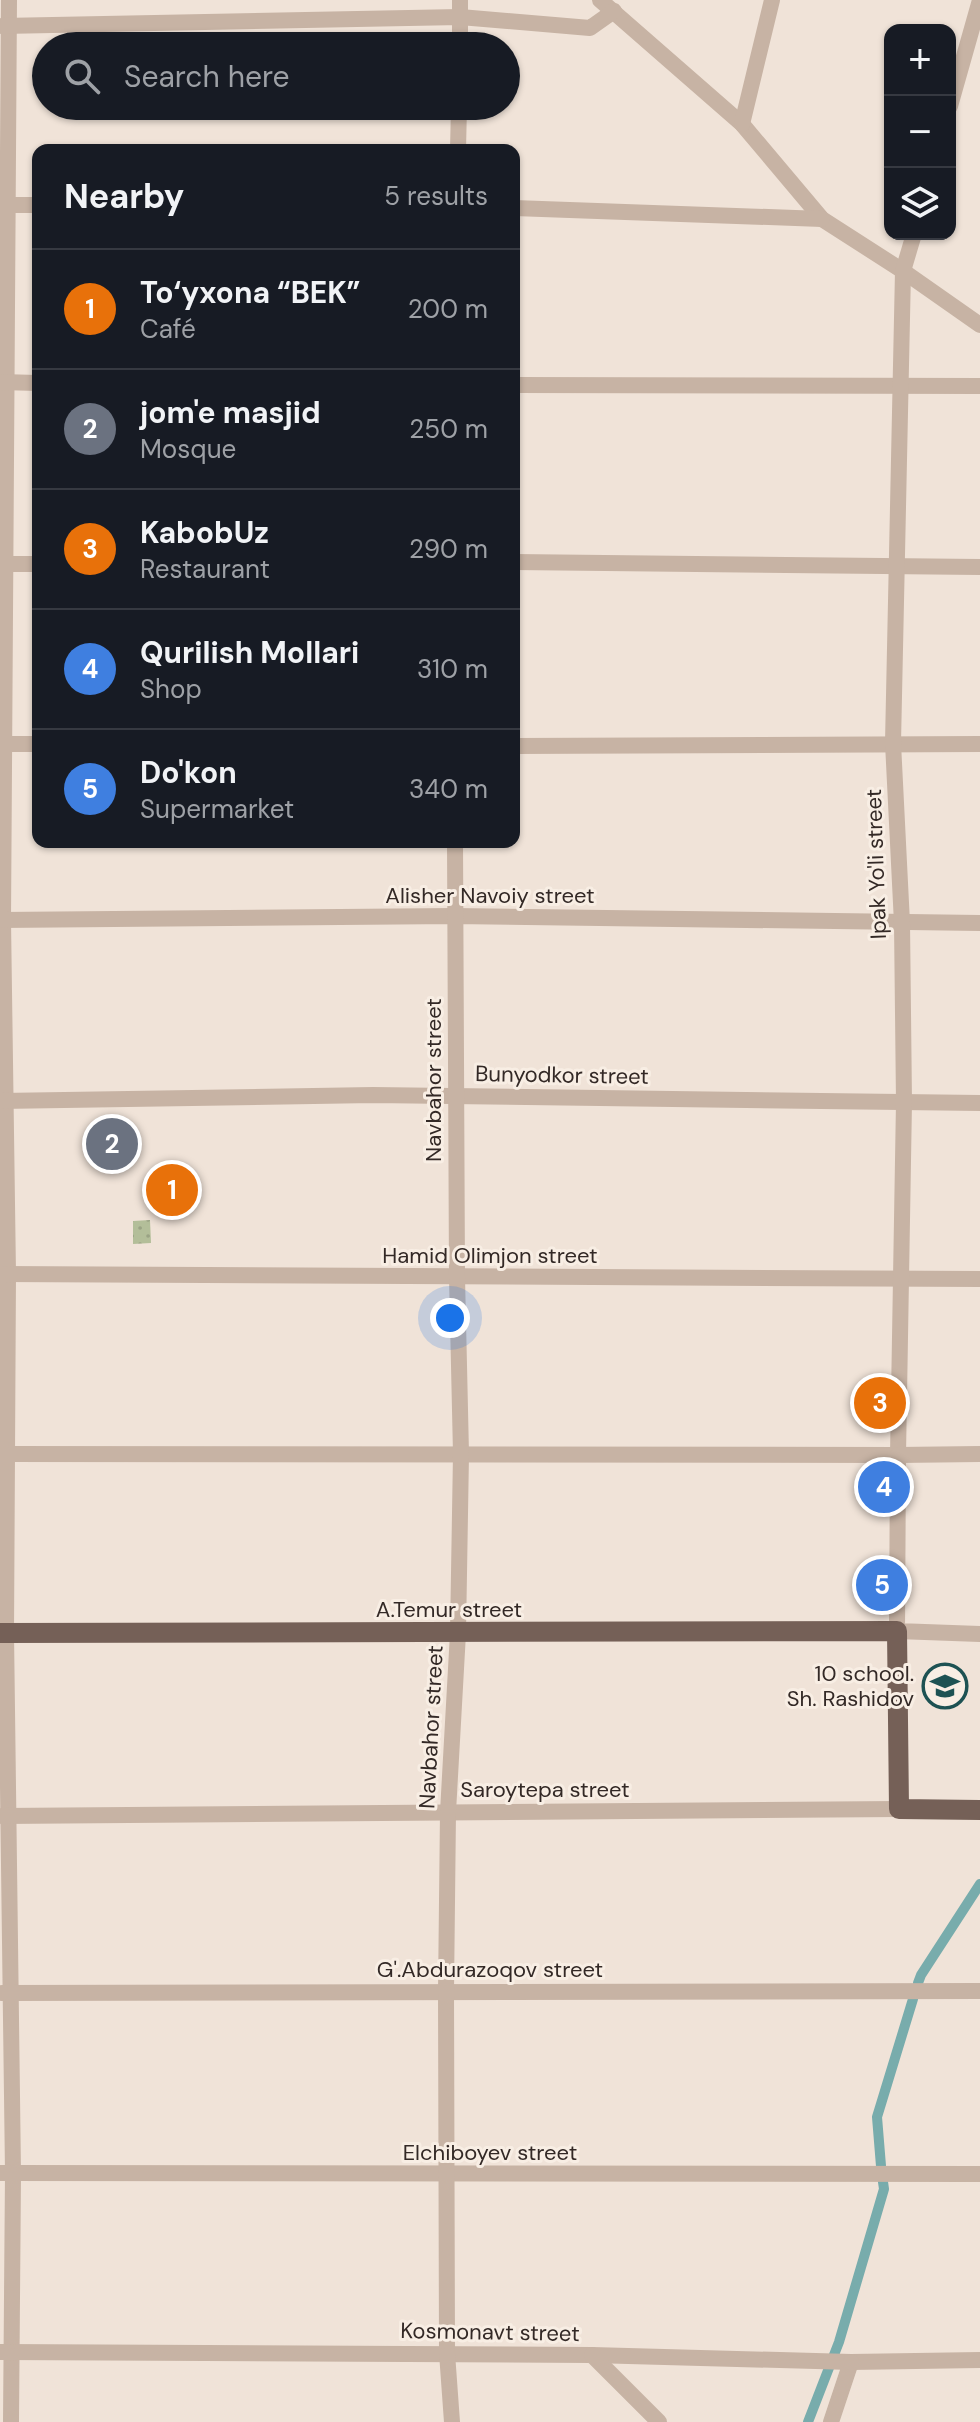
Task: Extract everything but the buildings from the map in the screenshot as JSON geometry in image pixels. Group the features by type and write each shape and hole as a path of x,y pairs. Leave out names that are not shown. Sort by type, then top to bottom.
{"main road":[{"name":"A.Temur street","path":"3,1633 897,1631"},
{"path":"897,1631 899,1809 980,1810"}],"street":[{"path":"9,0 5,26 2,1101 6,2352 11,2422"},
{"path":"460,0 460,32"},
{"path":"600,0 742,124 822,219 980,325"},
{"path":"742,124 772,0"},
{"path":"953,96 980,0"},
{"path":"5,26 460,17 590,28 614,11"},
{"path":"458,144 459,120"},
{"path":"4,205 32,205"},
{"path":"520,208 822,219"},
{"name":"Ipak Yo'li street","path":"897,1631 899,1277 904,1102 902,923 893,743 903,271 912,240"},
{"path":"4,382 32,383"},
{"path":"520,385 980,386"},
{"path":"520,562 980,567"},
{"path":"2,564 32,564"},
{"path":"3,744 32,744"},
{"path":"520,746 980,744"},
{"name":"Navbahor street","path":"452,2422 447,2353 446,1991 448,1812 458,1633 461,1454 455,1096 455,848"},
{"name":"Alisher Navoiy street","path":"2,920 454,916 980,923"},
{"name":"Bunyodkor street","path":"2,1101 455,1096 980,1103"},
{"name":"Hamid Olimjon street","path":"4,1274 980,1279"},
{"path":"4,1454 980,1454"},
{"path":"897,1631 980,1634"},
{"name":"Saroytepa street","path":"5,1816 899,1809"},
{"name":"G'.Abdurazoqov street","path":"6,1994 980,1991"},
{"name":"Elchiboyev street","path":"6,2173 980,2174"},
{"name":"Kosmonavt street","path":"6,2352 447,2353 851,2362 980,2360"},
{"path":"592,2355 659,2422"},
{"path":"831,2422 851,2362"}],"green space":[{"path":"150,1220 151,1243 133,1244 133,1221"}],"waterway":[{"path":"918,1983 980,1884"},
{"path":"881,2166 877,2117 913,1999"},
{"path":"808,2422 839,2342 884,2189 883,2182"}],"place":[{"name":"jom'e masjid","path":"112,1144"},
{"name":"To‘yxona “BEK”","path":"172,1190"},
{"name":"KabobUz","path":"880,1403"},
{"name":"Qurilish Mollari","path":"884,1487"},
{"name":"Do'kon","path":"882,1585"},
{"name":"10 school. Sh. Rashidov","path":"945,1686"}]}
